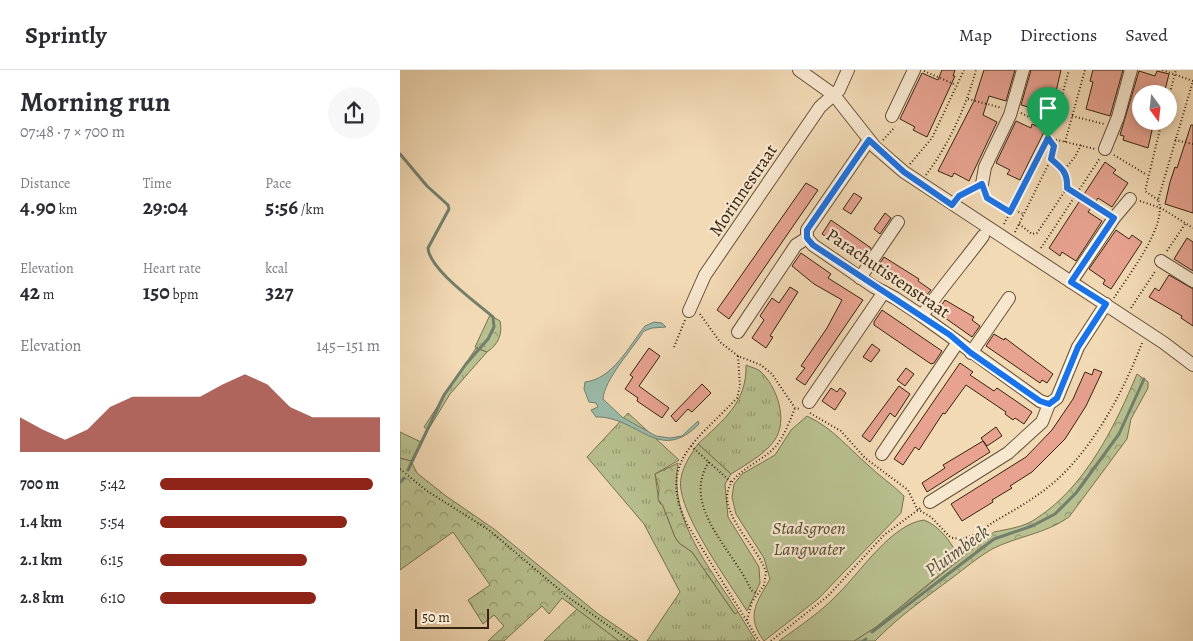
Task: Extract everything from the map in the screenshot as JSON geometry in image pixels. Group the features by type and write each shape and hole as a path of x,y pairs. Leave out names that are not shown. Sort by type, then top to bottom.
{"street":[{"path":"798,70 834,95 872,143 904,172 1125,317 1193,365"},
{"name":"Morinnestraat","path":"691,307 705,275 820,106 839,90 848,70"},
{"path":"892,116 914,70"},
{"path":"982,184 985,167 1012,111 1023,70"},
{"path":"1104,152 1131,70"},
{"path":"738,332 796,244 807,238 807,230 872,143"},
{"path":"1071,282 1114,218 1130,199"},
{"path":"860,278 898,222"},
{"path":"922,316 945,282 963,264 983,236"},
{"name":"Parachutistenstraat","path":"807,238 813,245 860,278 922,316 1040,401 1049,404"},
{"path":"1161,261 1193,282"},
{"path":"809,402 884,292"},
{"path":"971,353 1009,298"},
{"path":"930,502 1008,453 1025,440 1042,422 1049,404 1057,398 1078,347 1107,305"},
{"path":"882,454 958,342"}],"path":[{"path":"921,70 957,86"},
{"path":"904,172 932,138 964,70"},
{"path":"920,182 938,158 968,99 976,70"},
{"path":"998,235 1052,129 1069,70"},
{"path":"1065,142 1085,70"},
{"path":"1158,200 1192,81 1162,70"},
{"path":"1172,85 1176,70"},
{"path":"968,99 1024,114 1052,129"},
{"path":"872,143 894,128 896,123 892,116"},
{"path":"1072,116 1114,126"},
{"path":"1107,305 1148,244 1161,208 1158,200 1145,191 1160,130"},
{"path":"1048,138 1104,152 1148,174"},
{"path":"1021,237 1014,233 1051,159 1054,146 1048,138"},
{"path":"1176,140 1193,144"},
{"path":"1064,170 1081,146"},
{"path":"1034,246 1040,250 1104,152"},
{"path":"1019,223 1032,234 1037,233 1067,188 1068,179 1064,170 1051,159"},
{"path":"952,205 959,196 982,184 987,198 1010,212"},
{"path":"1067,188 1114,218"},
{"path":"1130,199 1161,208 1192,228 1193,224"},
{"path":"1012,209 1023,214"},
{"path":"1125,317 1185,224"},
{"path":"674,348 691,307 720,342 738,356 761,366 772,374 795,408 826,421 841,431 865,458 908,490 917,509 931,517 950,537 963,539 1024,504 1048,487 1067,470 1095,435 1126,377 1146,332"},
{"path":"738,356 740,386 737,398 684,453 676,482 678,506 699,545 759,641"},
{"path":"747,621 752,602 764,585 766,572 729,507 727,499 731,482 776,445 795,408"},
{"path":"691,446 731,482"},
{"path":"709,462 699,483 701,504 751,590 758,594"},
{"path":"400,469 427,491 489,530 568,598 630,641"},
{"path":"771,641 828,596 884,535 917,509"}],"green space":[{"path":"490,315 500,321 501,330 497,343 487,352 475,347"},
{"path":"476,348 487,352 450,394 428,430 424,427"},
{"path":"746,365 760,371 771,385 779,404 781,424 774,441 765,451 731,474 698,444 732,410 742,390"},
{"path":"1137,374 1148,382 1148,388 1131,419 1127,439 1069,517 1041,531 992,549 912,608 875,641 854,641 876,627 994,532 1027,524 1054,505 1070,489 1097,454 1119,414"},
{"path":"628,413 679,460 655,474 659,502 663,506 679,543 692,552 734,613 738,612 756,641 647,641 680,592 644,524 587,457"},
{"name":"Stadsgroen Langwater","path":"807,416 832,432 904,496 901,513 818,599 764,641 758,632 754,616 757,602 770,579 764,558 736,514 732,497 734,484 742,474 775,455 791,430"},
{"path":"400,432 421,442 411,461 400,458"},
{"path":"698,444 731,474 725,484 728,517 759,567 760,583 747,611 699,535 684,503 680,484 681,477 688,460"},
{"path":"400,458 411,461 417,473 446,496 494,529 597,613 638,641 619,641 562,598 549,614 542,606 504,641 488,641 504,626 494,615 483,624 468,600 490,585 453,532 400,570"},
{"path":"678,463 677,484 685,523 704,560 738,612 735,614 692,552 679,543 658,499 659,489 655,474"},
{"path":"924,520 945,536 959,559 876,627 854,641 779,641 832,600 889,539 912,523"},
{"path":"577,609 619,641 544,641"}],"shaded area":[{"path":"654,322 662,323 666,327 652,328 644,331 608,383 603,399 622,417 656,436 670,438 682,436 698,421 699,424 685,435 672,440 660,440 648,436 624,423 596,417 591,410 598,407 596,403 589,402 584,389 585,382 595,380 604,375 620,360 645,326"}],"building":[{"path":"942,70 955,70 953,76 955,76 927,137 913,130 915,127 900,119 922,73 938,80"},
{"path":"984,70 1015,70 1006,101 989,96 983,115 997,122 969,181 954,173 952,177 938,171 974,101"},
{"path":"1031,70 1061,70 1050,117 1035,114 1036,109 1021,105"},
{"path":"1093,70 1123,70 1110,116 1086,109 1093,82 1090,81"},
{"path":"1139,71 1155,76 1157,71 1169,74 1166,85 1135,85"},
{"path":"1132,95 1132,130 1152,130 1148,148 1123,140 1124,136 1120,135"},
{"path":"1016,121 1031,128 1032,124 1045,130 1020,180 1007,174 1010,170 996,163"},
{"path":"1191,125 1193,125 1193,213 1165,204 1170,182 1175,167 1177,168"},
{"path":"1105,162 1116,170 1113,173 1128,183 1112,207 1098,198 1088,212 1102,221 1076,261 1062,252 1060,256 1049,248"},
{"path":"806,183 818,190 729,319 717,310"},
{"path":"854,193 862,198 851,214 843,209"},
{"path":"885,213 891,218 880,234 874,229"},
{"path":"831,220 871,248 862,261 822,234"},
{"path":"1116,230 1129,239 1132,235 1142,242 1111,289 1103,284 1105,280 1089,269"},
{"path":"1187,238 1193,242 1193,271 1174,259"},
{"path":"801,253 831,274 828,278 863,300 805,385 796,379 805,368 801,366 827,328 842,300 814,284 792,266"},
{"path":"884,257 919,279 918,281 931,290 926,296 923,295 919,301 875,271"},
{"path":"1169,275 1193,289 1193,326 1181,318 1182,316 1149,297 1155,288 1159,291"},
{"path":"790,287 798,292 770,336 773,337 766,348 752,338 764,320 760,316 772,298 779,303"},
{"path":"945,300 974,317 972,320 980,326 972,337 941,315 943,312 939,309"},
{"path":"882,310 942,351 934,363 931,364 874,325"},
{"path":"994,334 1004,340 1005,338 1053,374 1047,383 1042,380 1040,383 986,346"},
{"path":"872,344 880,350 871,362 863,357"},
{"path":"649,348 660,356 639,386 669,408 662,418 637,401 638,398 625,389 633,377 630,375"},
{"path":"960,363 973,372 970,375 994,391 997,388 1032,412 1024,424 1015,418 1013,420 1005,414 1006,412 966,385 945,414 943,413 919,450 915,447 903,465 894,459"},
{"path":"906,368 914,374 905,386 897,380"},
{"path":"1094,369 1102,372 1086,406 1065,439 1032,472 1010,486 1012,488 962,521 951,504 1026,457 1052,430 1073,399 1085,372 1092,375"},
{"path":"702,384 711,393 692,412 688,409 676,422 671,416"},
{"path":"899,386 910,394 895,417 890,413 870,442 862,436"},
{"path":"831,388 837,392 840,388 846,393 835,410 822,401"},
{"path":"996,427 1002,436 987,446 981,438"},
{"path":"983,441 990,452 927,492 922,483 945,468 943,465"}],"waterway":[{"path":"400,154 427,186 448,205 449,209 428,248 430,256 445,275 493,317 494,327 488,339 466,364 444,395 408,470"},
{"name":"Pluimbeek","path":"872,632 994,539 1032,526 1055,514 1076,493 1119,434 1144,379"},
{"path":"400,482 404,478"}],"route":[{"path":"1048,138 1054,146 1054,153 1051,159 1064,170 1068,179 1067,188 1114,218 1071,282 1106,304 1078,347 1064,385 1057,398 1049,404 1040,401 896,298 860,278 813,245 807,238 807,230 869,140 904,172 952,205 964,192 982,184 987,198 1010,212 1048,138"}]}
